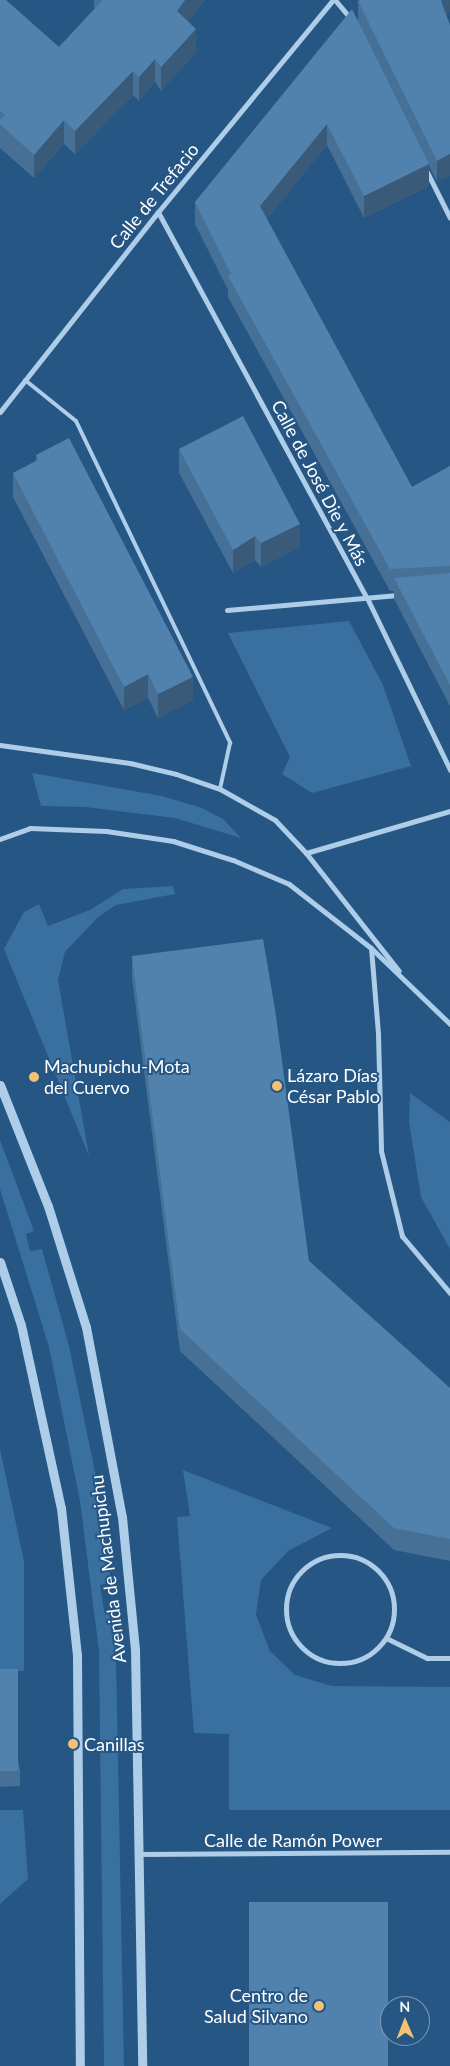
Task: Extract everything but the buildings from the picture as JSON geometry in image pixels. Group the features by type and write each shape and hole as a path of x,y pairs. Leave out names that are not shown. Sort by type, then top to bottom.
{"street":[{"path":"334,0 353,22"},
{"name":"Calle de Trefacio","path":"0,412 158,212 334,0"},
{"path":"424,165 450,218"},
{"name":"Calle de José Die y Más","path":"158,212 367,598 450,770"},
{"path":"227,610 411,594"},
{"path":"0,744 130,763 220,789 275,820 306,853 410,985"},
{"path":"306,853 450,811"},
{"path":"0,839 30,828 106,831 173,841 233,860 289,884 371,948 450,1024"},
{"path":"371,948 378,1034 381,1151 402,1236 450,1293"},
{"name":"Avenida de Machupichu","path":"0,1086 48,1206 86,1326 122,1517 135,1649 142,2066"},
{"path":"0,1262 21,1325 61,1508 77,1655 80,2066"},
{"path":"333,1555 350,1556 367,1562 380,1573 390,1588 394,1604 393,1622 386,1638 373,1652 357,1660 339,1663 313,1655 293,1637 287,1619 286,1601 292,1584 302,1570 316,1560 333,1555"},
{"path":"386,1638 427,1658 450,1658"},
{"name":"Calle de Ramón Power","path":"137,1854 450,1852"}],"lane":[{"path":"26,380 76,421 226,734 230,743 220,789"}],"shaded area":[{"path":"349,621 383,685 411,766 312,793 282,774 290,757 228,633"},
{"path":"32,773 162,796 202,808 223,819 241,838 175,818 85,807 41,806"},
{"path":"173,886 175,894 116,905 98,917 65,952 58,980 89,1156 4,949 24,912 39,904 48,926 90,910 123,889"},
{"path":"410,1093 450,1122 450,1249 421,1197 409,1122"},
{"path":"0,1140 34,1231 26,1234 30,1251 42,1249 69,1346 100,1496 111,1582 100,1585 104,1611 115,1608 124,2066 104,2066 99,1651 80,1501 49,1347 0,1189"},
{"path":"0,1449 24,1561 24,1671 0,1672"},
{"path":"183,1470 332,1528 288,1551 261,1580 256,1615 270,1651 295,1675 332,1686 450,1687 450,1810 229,1810 229,1734 194,1733 177,1517 190,1516"},
{"path":"0,1810 23,1810 28,1879 0,1904"}],"place":[{"name":"Machupichu-Mota del Cuervo","path":"34,1077"},
{"name":"Lázaro Días César Pablo","path":"277,1086"},
{"name":"Canillas","path":"73,1744"},
{"name":"Centro de Salud Silvano","path":"319,2006"}]}
